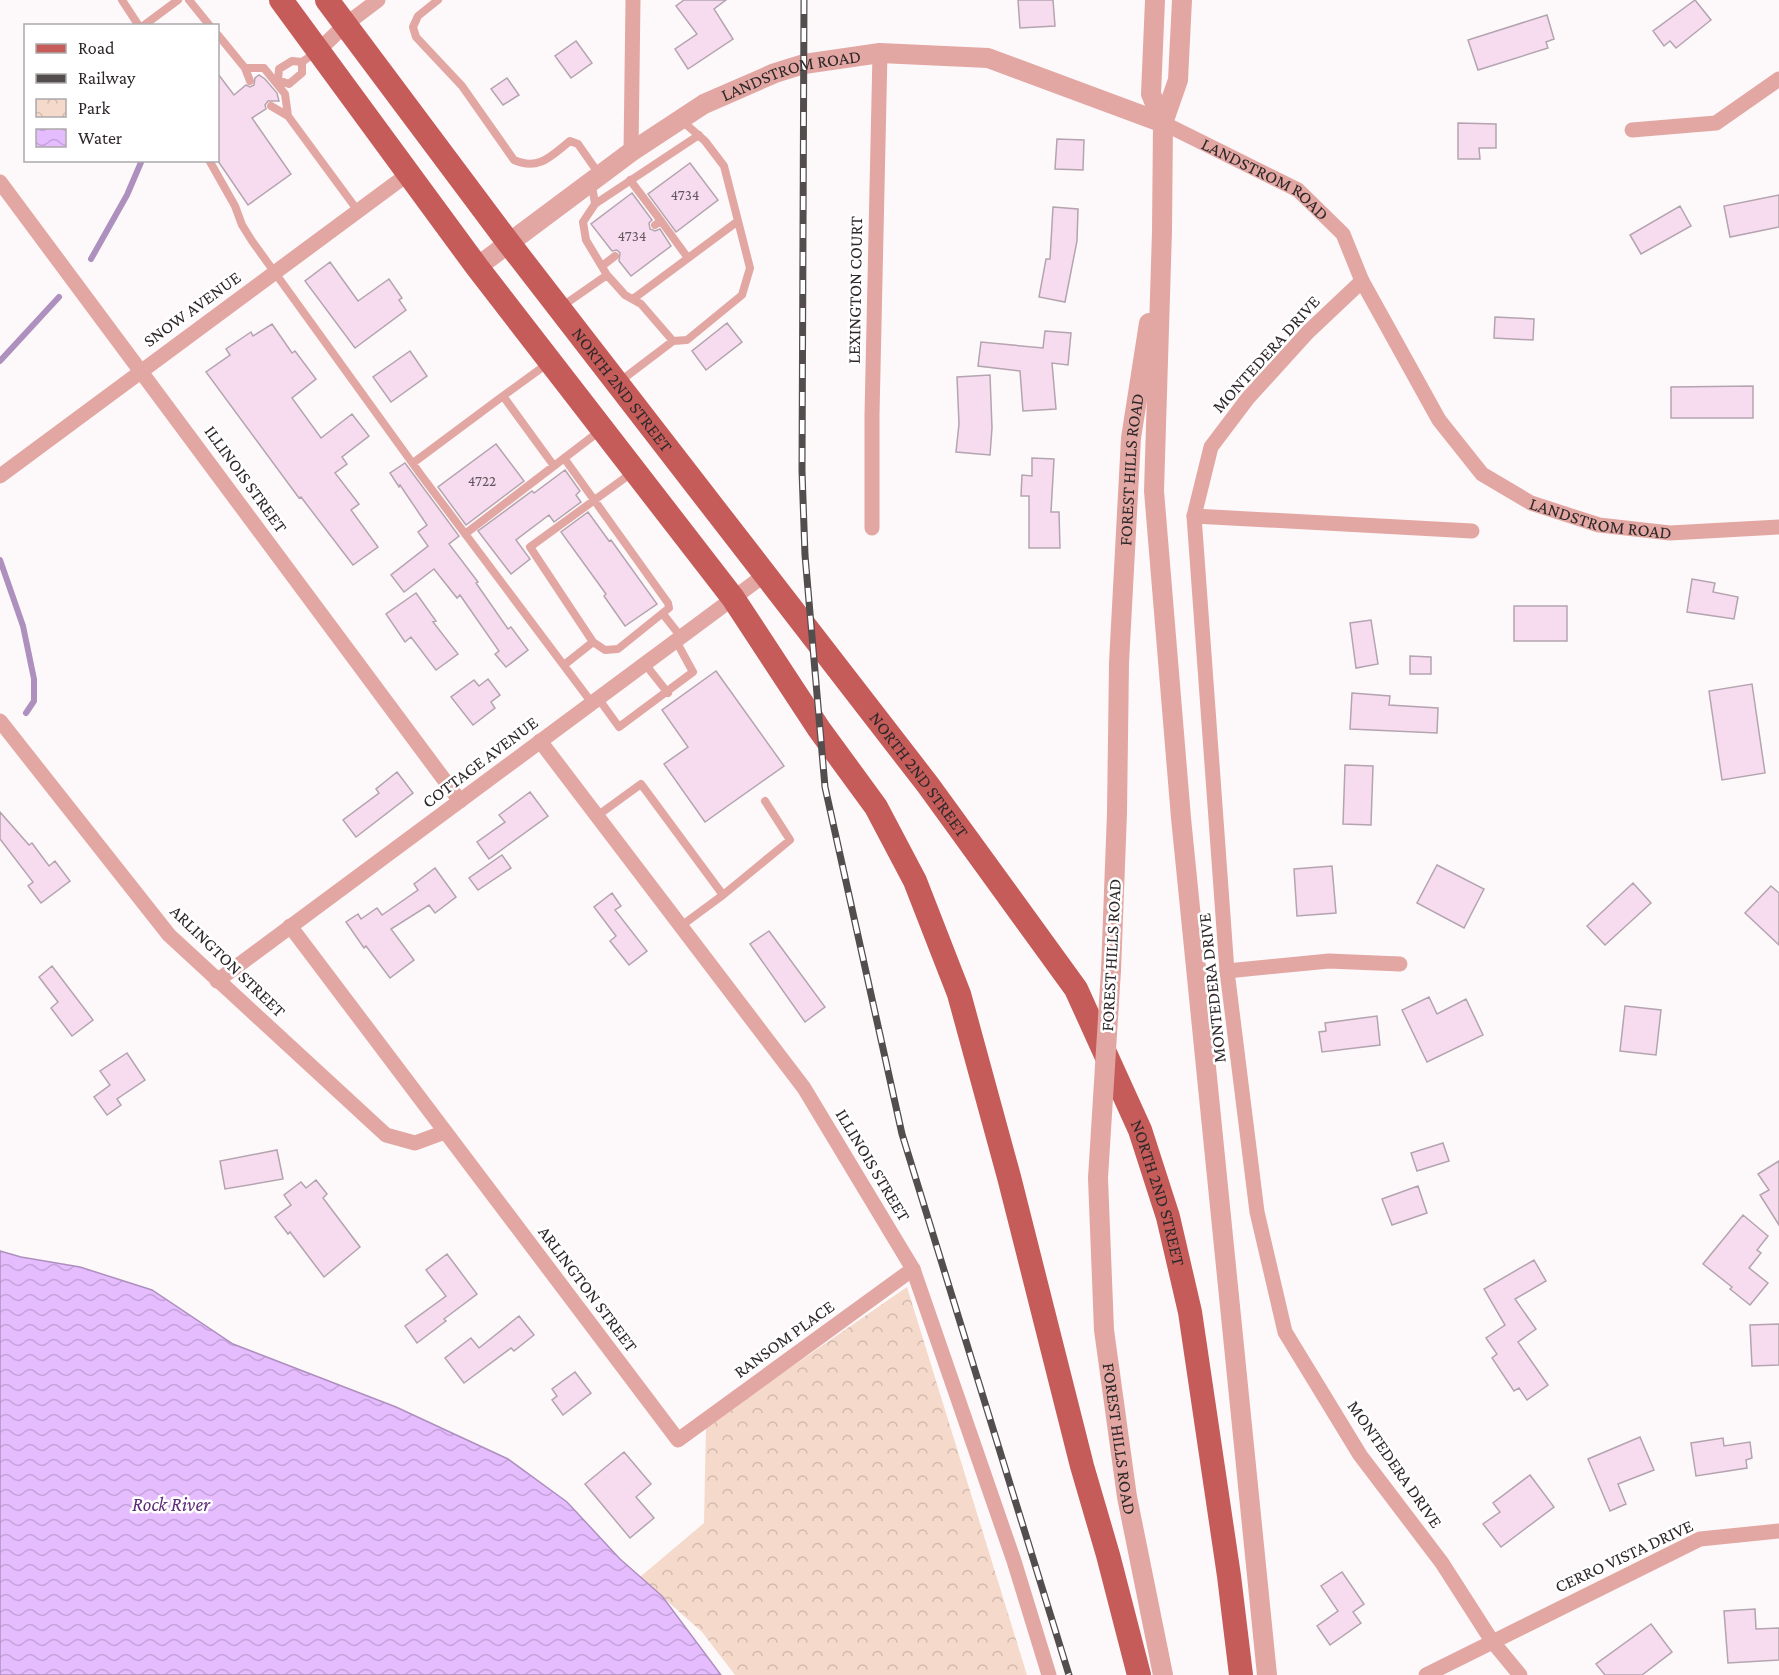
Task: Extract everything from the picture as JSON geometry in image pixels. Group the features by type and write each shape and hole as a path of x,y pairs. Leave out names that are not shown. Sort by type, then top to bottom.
{"main road":[{"path":"281,0 310,56 408,174 477,267 733,598 819,729 876,807 915,881 959,994 1139,1675"},
{"name":"NORTH 2ND STREET","path":"327,0 508,242 928,785 1076,989 1140,1130 1168,1217 1190,1312 1241,1675"}],"street":[{"path":"310,56 378,0"},
{"path":"631,152 633,0"},
{"name":"FOREST HILLS ROAD","path":"1155,0 1151,94 1163,123"},
{"name":"FOREST HILLS ROAD","path":"1182,0 1178,80 1163,123 1154,491 1181,818 1267,1675"},
{"name":"LANDSTROM ROAD","path":"477,267 631,152 680,119 704,104 775,73 804,64 880,53 988,58 1163,123 1298,190 1343,234 1362,281 1440,420 1482,474 1531,503 1599,525 1670,533 1779,526"},
{"name":"LEXINGTON COURT","path":"872,528 880,53"},
{"path":"1632,129 1716,123 1779,79"},
{"name":"SNOW AVENUE","path":"0,476 408,174"},
{"name":"ILLINOIS STREET","path":"0,182 460,801"},
{"name":"FOREST HILLS ROAD","path":"1162,231 1131,438 1119,663 1117,813 1111,970 1098,1178 1104,1330 1127,1497 1162,1675"},
{"name":"MONTEDERA DRIVE","path":"1362,281 1308,332 1248,398 1211,447 1194,516 1227,971 1257,1212 1285,1332 1360,1455 1442,1563 1492,1641 1520,1675"},
{"path":"1194,516 1472,531"},
{"name":"COTTAGE AVENUE","path":"217,981 765,574"},
{"name":"ARLINGTON STREET","path":"0,721 169,935 217,981 386,1135 415,1143 445,1132"},
{"name":"ILLINOIS STREET","path":"540,741 804,1088 913,1269 1014,1561 1049,1675"},
{"name":"ARLINGTON STREET","path":"290,926 678,1440"},
{"path":"1227,971 1329,961 1400,964"},
{"name":"RANSOM PLACE","path":"678,1440 913,1269"},
{"name":"CERRO VISTA DRIVE","path":"1426,1675 1700,1539 1779,1531"}],"lane":[{"path":"122,0 140,24"},
{"path":"144,24 178,0"},
{"path":"189,0 208,24"},
{"path":"438,0 418,16 412,27 416,37 462,86 514,160 526,165 540,164 570,141 578,144 596,178 595,204"},
{"path":"219,35 245,68 250,81"},
{"path":"277,81 279,69 292,61 310,56"},
{"path":"277,81 289,84 302,73 310,56"},
{"path":"245,68 264,68 277,81 285,94 288,116"},
{"path":"271,106 288,116 358,211"},
{"path":"618,383 673,341 687,340 742,295 750,268 724,166 699,135 680,119"},
{"path":"673,341 641,303 625,295 607,275 586,240 583,222 595,204 699,135"},
{"path":"210,162 235,206 242,225 274,273 564,665 619,727 668,693 693,672 678,639 663,614"},
{"path":"630,180 658,223 688,258"},
{"path":"633,299 738,220"},
{"path":"602,266 615,256"},
{"path":"559,308 607,275"},
{"path":"413,463 550,362"},
{"path":"502,396 554,466"},
{"path":"465,534 602,429"},
{"path":"564,458 595,500 668,603 669,608 663,614 618,649 605,650 593,642 530,547 595,500 634,471"},
{"path":"564,665 593,642"},
{"path":"645,664 668,693"},
{"path":"597,816 641,784 723,895"},
{"path":"681,926 790,840 765,801"}],"green space":[{"path":"907,1287 1027,1675 735,1675 702,1632 640,1577 704,1523 706,1426"}],"water":[{"name":"Rock River","path":"0,1251 80,1267 152,1290 233,1344 396,1407 508,1459 567,1502 620,1559 662,1596 721,1675 0,1675"}],"building":[{"path":"684,0 726,0 714,9 733,39 688,69 675,49 697,34 676,6"},
{"path":"1018,0 1053,0 1055,26 1020,28"},
{"path":"1695,0 1711,20 1676,48 1670,41 1664,46 1653,31"},
{"path":"1547,15 1554,39 1546,42 1548,48 1478,70 1468,40"},
{"path":"576,41 592,63 571,78 555,56"},
{"path":"219,75 234,95 246,85 250,87 254,85 255,78 259,75 277,93 279,101 268,101 265,105 266,109 252,118 291,174 248,205 219,162"},
{"path":"507,78 519,95 503,105 491,89"},
{"path":"1458,123 1496,124 1496,148 1479,148 1480,159 1458,159"},
{"path":"1057,139 1084,140 1083,170 1055,169"},
{"path":"690,163 718,200 676,232 648,194"},
{"path":"632,193 652,220 649,223 650,229 655,231 660,229 671,246 631,276 619,261 620,253 617,250 612,251 591,224"},
{"path":"1779,195 1779,227 1730,237 1724,206"},
{"path":"1680,206 1691,226 1641,254 1630,235"},
{"path":"1053,207 1078,209 1077,241 1065,302 1039,297 1046,259 1050,259"},
{"path":"330,262 358,301 389,279 402,298 399,300 406,310 355,348 305,281"},
{"path":"1495,317 1534,319 1533,340 1494,338"},
{"path":"727,323 742,342 706,370 692,351"},
{"path":"272,324 292,353 295,351 316,379 292,398 321,438 352,414 369,436 342,457 347,464 335,473 359,504 351,510 378,547 353,565 301,497 299,498 206,372 230,355 226,349 251,332 253,336"},
{"path":"1045,331 1071,333 1068,365 1052,363 1056,409 1023,411 1020,371 978,366 981,342 1043,348"},
{"path":"410,351 427,376 391,402 373,377"},
{"path":"990,375 992,428 990,455 956,452 959,424 957,377"},
{"path":"1753,386 1753,418 1671,418 1671,387"},
{"path":"496,444 524,481 466,525 438,487"},
{"path":"1032,458 1054,459 1051,512 1059,512 1060,548 1029,548 1029,496 1021,496 1022,475 1032,476"},
{"path":"405,463 459,536 449,544 478,582 476,583 508,629 511,627 528,650 506,667 495,654 499,651 460,595 457,598 434,569 404,592 391,575 428,546 418,532 427,525 390,473"},
{"path":"565,470 580,491 576,495 581,502 554,522 549,515 516,540 530,559 511,574 478,531"},
{"path":"588,512 657,604 625,626 604,596 606,594 561,532"},
{"path":"1692,579 1715,583 1713,592 1738,597 1734,619 1687,612"},
{"path":"416,593 436,621 433,622 458,654 436,670 411,637 405,642 386,614"},
{"path":"1514,606 1567,606 1567,641 1514,641"},
{"path":"1371,620 1378,664 1356,668 1350,623"},
{"path":"1410,656 1431,657 1431,674 1410,674"},
{"path":"716,671 784,766 705,822 664,764 688,747 662,710"},
{"path":"488,679 500,695 491,702 495,708 473,725 451,697 474,680 479,686"},
{"path":"1752,684 1765,773 1722,780 1709,691"},
{"path":"1352,693 1390,696 1389,705 1438,708 1437,733 1350,729"},
{"path":"1345,765 1373,766 1371,825 1343,824"},
{"path":"397,772 413,793 356,837 343,820 379,793 376,789"},
{"path":"530,792 548,816 489,859 477,842 505,822 499,815"},
{"path":"0,812 29,845 32,843 49,866 55,861 70,881 41,903 28,886 33,882 0,839"},
{"path":"502,855 511,868 478,890 469,878"},
{"path":"1437,865 1484,889 1464,928 1417,903"},
{"path":"1332,866 1336,913 1297,916 1294,869"},
{"path":"435,868 456,897 435,913 429,905 391,929 414,960 390,978 366,946 364,948 346,922 358,914 361,919 377,908 382,915 418,890 414,884"},
{"path":"1633,883 1651,903 1605,945 1587,926"},
{"path":"1771,886 1779,893 1779,945 1745,913"},
{"path":"612,893 621,906 615,910 647,951 629,965 610,941 616,936 594,907"},
{"path":"769,931 825,1007 805,1022 750,944"},
{"path":"52,966 93,1020 72,1036 51,1008 58,1002 39,977"},
{"path":"1429,997 1437,1014 1466,999 1483,1035 1427,1062 1402,1010"},
{"path":"1625,1006 1661,1010 1656,1055 1620,1051"},
{"path":"1377,1016 1380,1045 1322,1052 1319,1032 1326,1031 1325,1023"},
{"path":"127,1053 145,1080 117,1099 121,1105 107,1115 94,1097 110,1085 100,1071"},
{"path":"1443,1143 1449,1161 1417,1171 1411,1153"},
{"path":"277,1150 283,1179 225,1189 220,1161"},
{"path":"1779,1161 1779,1225 1760,1195 1769,1190 1758,1174"},
{"path":"316,1180 327,1194 323,1198 360,1247 324,1277 290,1232 288,1234 275,1217 291,1205 284,1195 301,1182 306,1188"},
{"path":"1418,1186 1427,1213 1392,1225 1382,1199"},
{"path":"1743,1215 1768,1236 1757,1250 1761,1253 1749,1268 1768,1283 1750,1305 1703,1264"},
{"path":"447,1254 477,1294 417,1343 405,1326 446,1296 426,1270"},
{"path":"1534,1260 1546,1281 1515,1299 1536,1329 1518,1342 1548,1385 1527,1400 1519,1388 1514,1391 1492,1358 1497,1354 1486,1338 1505,1325 1484,1289"},
{"path":"519,1316 534,1335 514,1351 511,1348 464,1383 445,1358 471,1338 479,1348"},
{"path":"1779,1324 1779,1365 1752,1366 1750,1325"},
{"path":"575,1372 591,1393 563,1415 552,1400 557,1396 552,1389"},
{"path":"1640,1437 1654,1470 1618,1484 1626,1504 1610,1511 1588,1459"},
{"path":"1723,1438 1724,1446 1750,1442 1752,1458 1746,1460 1747,1468 1696,1476 1691,1443"},
{"path":"624,1452 651,1484 636,1497 654,1518 630,1538 585,1484"},
{"path":"1530,1475 1554,1507 1501,1547 1483,1524 1500,1512 1493,1503"},
{"path":"1342,1572 1364,1604 1353,1612 1361,1623 1330,1645 1317,1626 1338,1611 1321,1586"},
{"path":"1755,1609 1756,1629 1779,1628 1779,1660 1728,1663 1724,1611"},
{"path":"1651,1624 1672,1652 1642,1675 1605,1675 1596,1664"}],"waterway":[{"path":"91,259 127,195 141,162"},
{"path":"0,361 59,297"},
{"path":"0,560 23,626 34,679 34,701 26,713"}],"railway":[{"path":"804,0 802,471 805,555 825,787 902,1134 1069,1675"}]}
